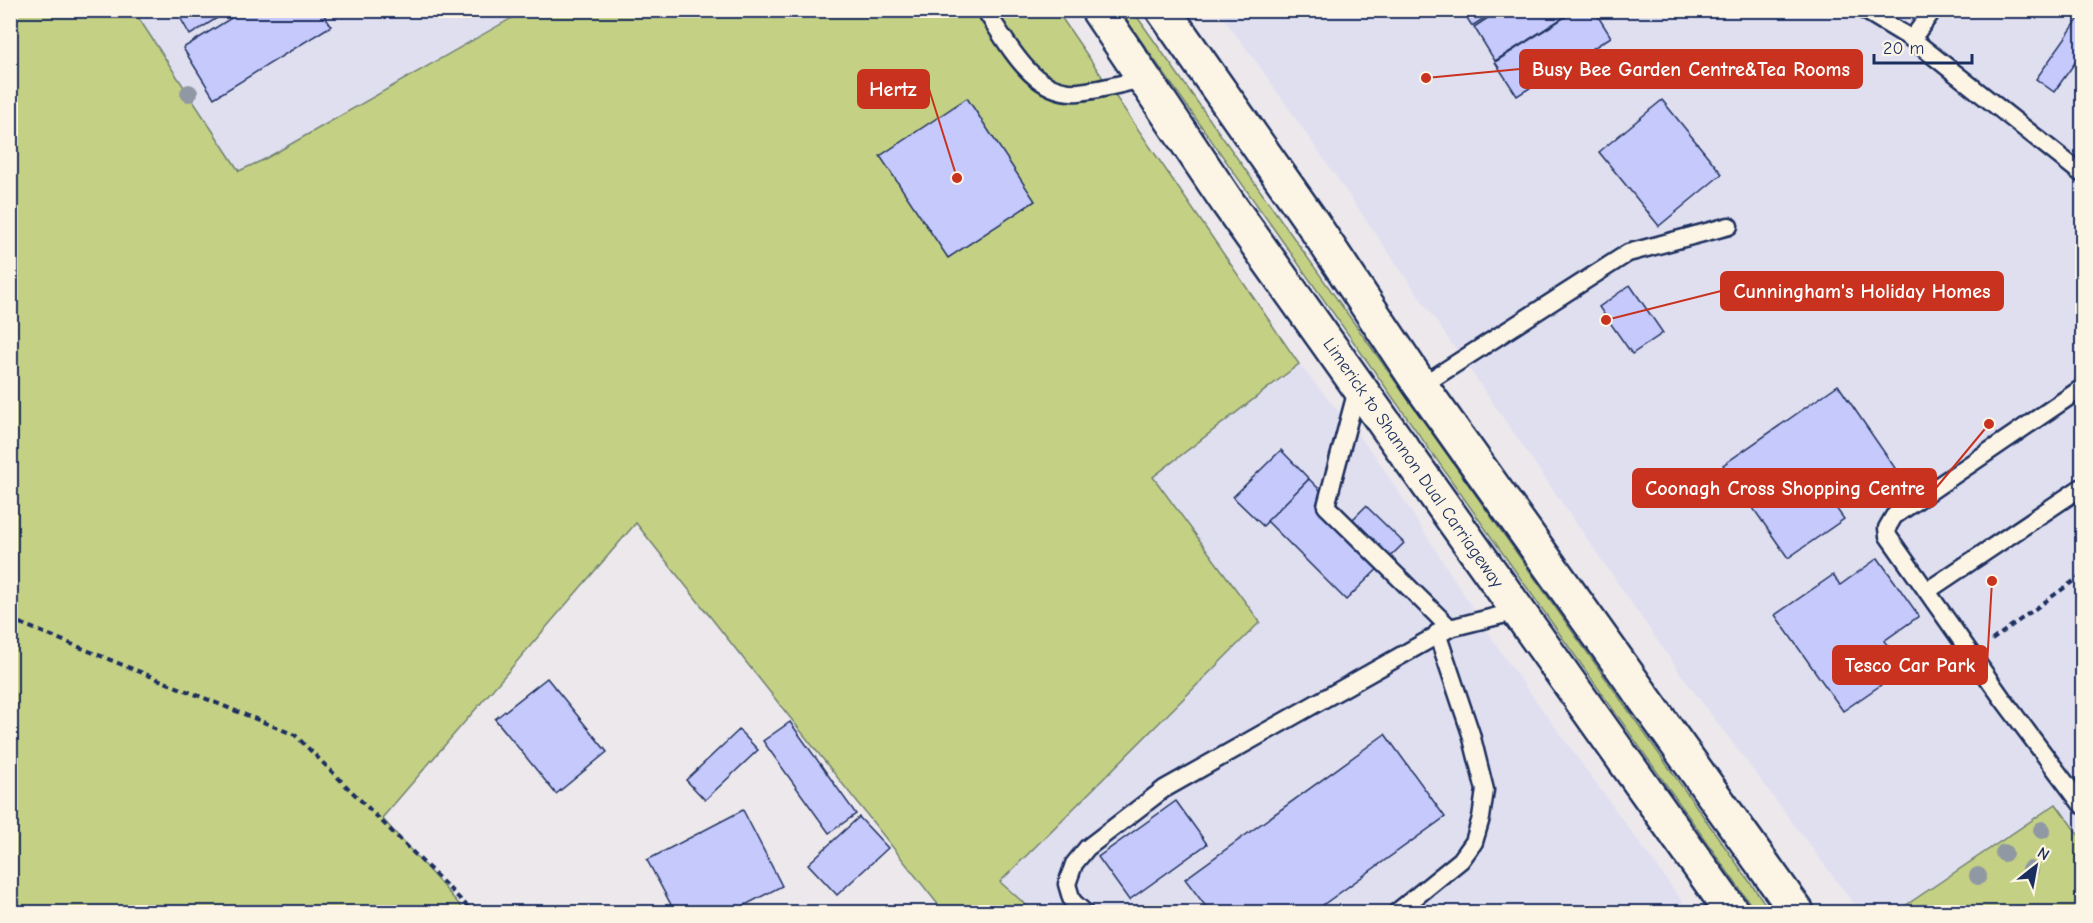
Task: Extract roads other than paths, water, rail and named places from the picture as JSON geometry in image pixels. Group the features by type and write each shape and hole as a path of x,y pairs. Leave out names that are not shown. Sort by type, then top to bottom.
{"main road":[{"name":"Limerick to Shannon Dual Carriageway","path":"1098,10 1228,203 1732,912"},
{"path":"1163,10 1303,209 1421,386 1797,912"}],"lane":[{"path":"985,10 1030,74 1046,84 1067,92 1080,92 1144,79"},
{"path":"1864,10 1912,39 2082,174"},
{"path":"1912,39 1933,10"},
{"path":"1421,386 1628,253 1729,226"},
{"path":"1358,384 1326,506 1443,631 1485,790 1481,819 1474,843 1461,860 1397,912"},
{"path":"2082,388 1889,521 1888,536 1971,655 2082,805"},
{"path":"1926,591 2082,487"},
{"path":"1084,912 1072,901 1067,884 1074,864 1087,848 1164,789 1443,631 1518,611"}],"place":[{"name":"Busy Bee Garden Centre&Tea Rooms","path":"1426,78"},
{"name":"Hertz","path":"957,178"},
{"name":"Cunningham's Holiday Homes","path":"1606,320"},
{"name":"Coonagh Cross Shopping Centre","path":"1989,424"},
{"name":"Tesco Car Park","path":"1992,581"}]}
